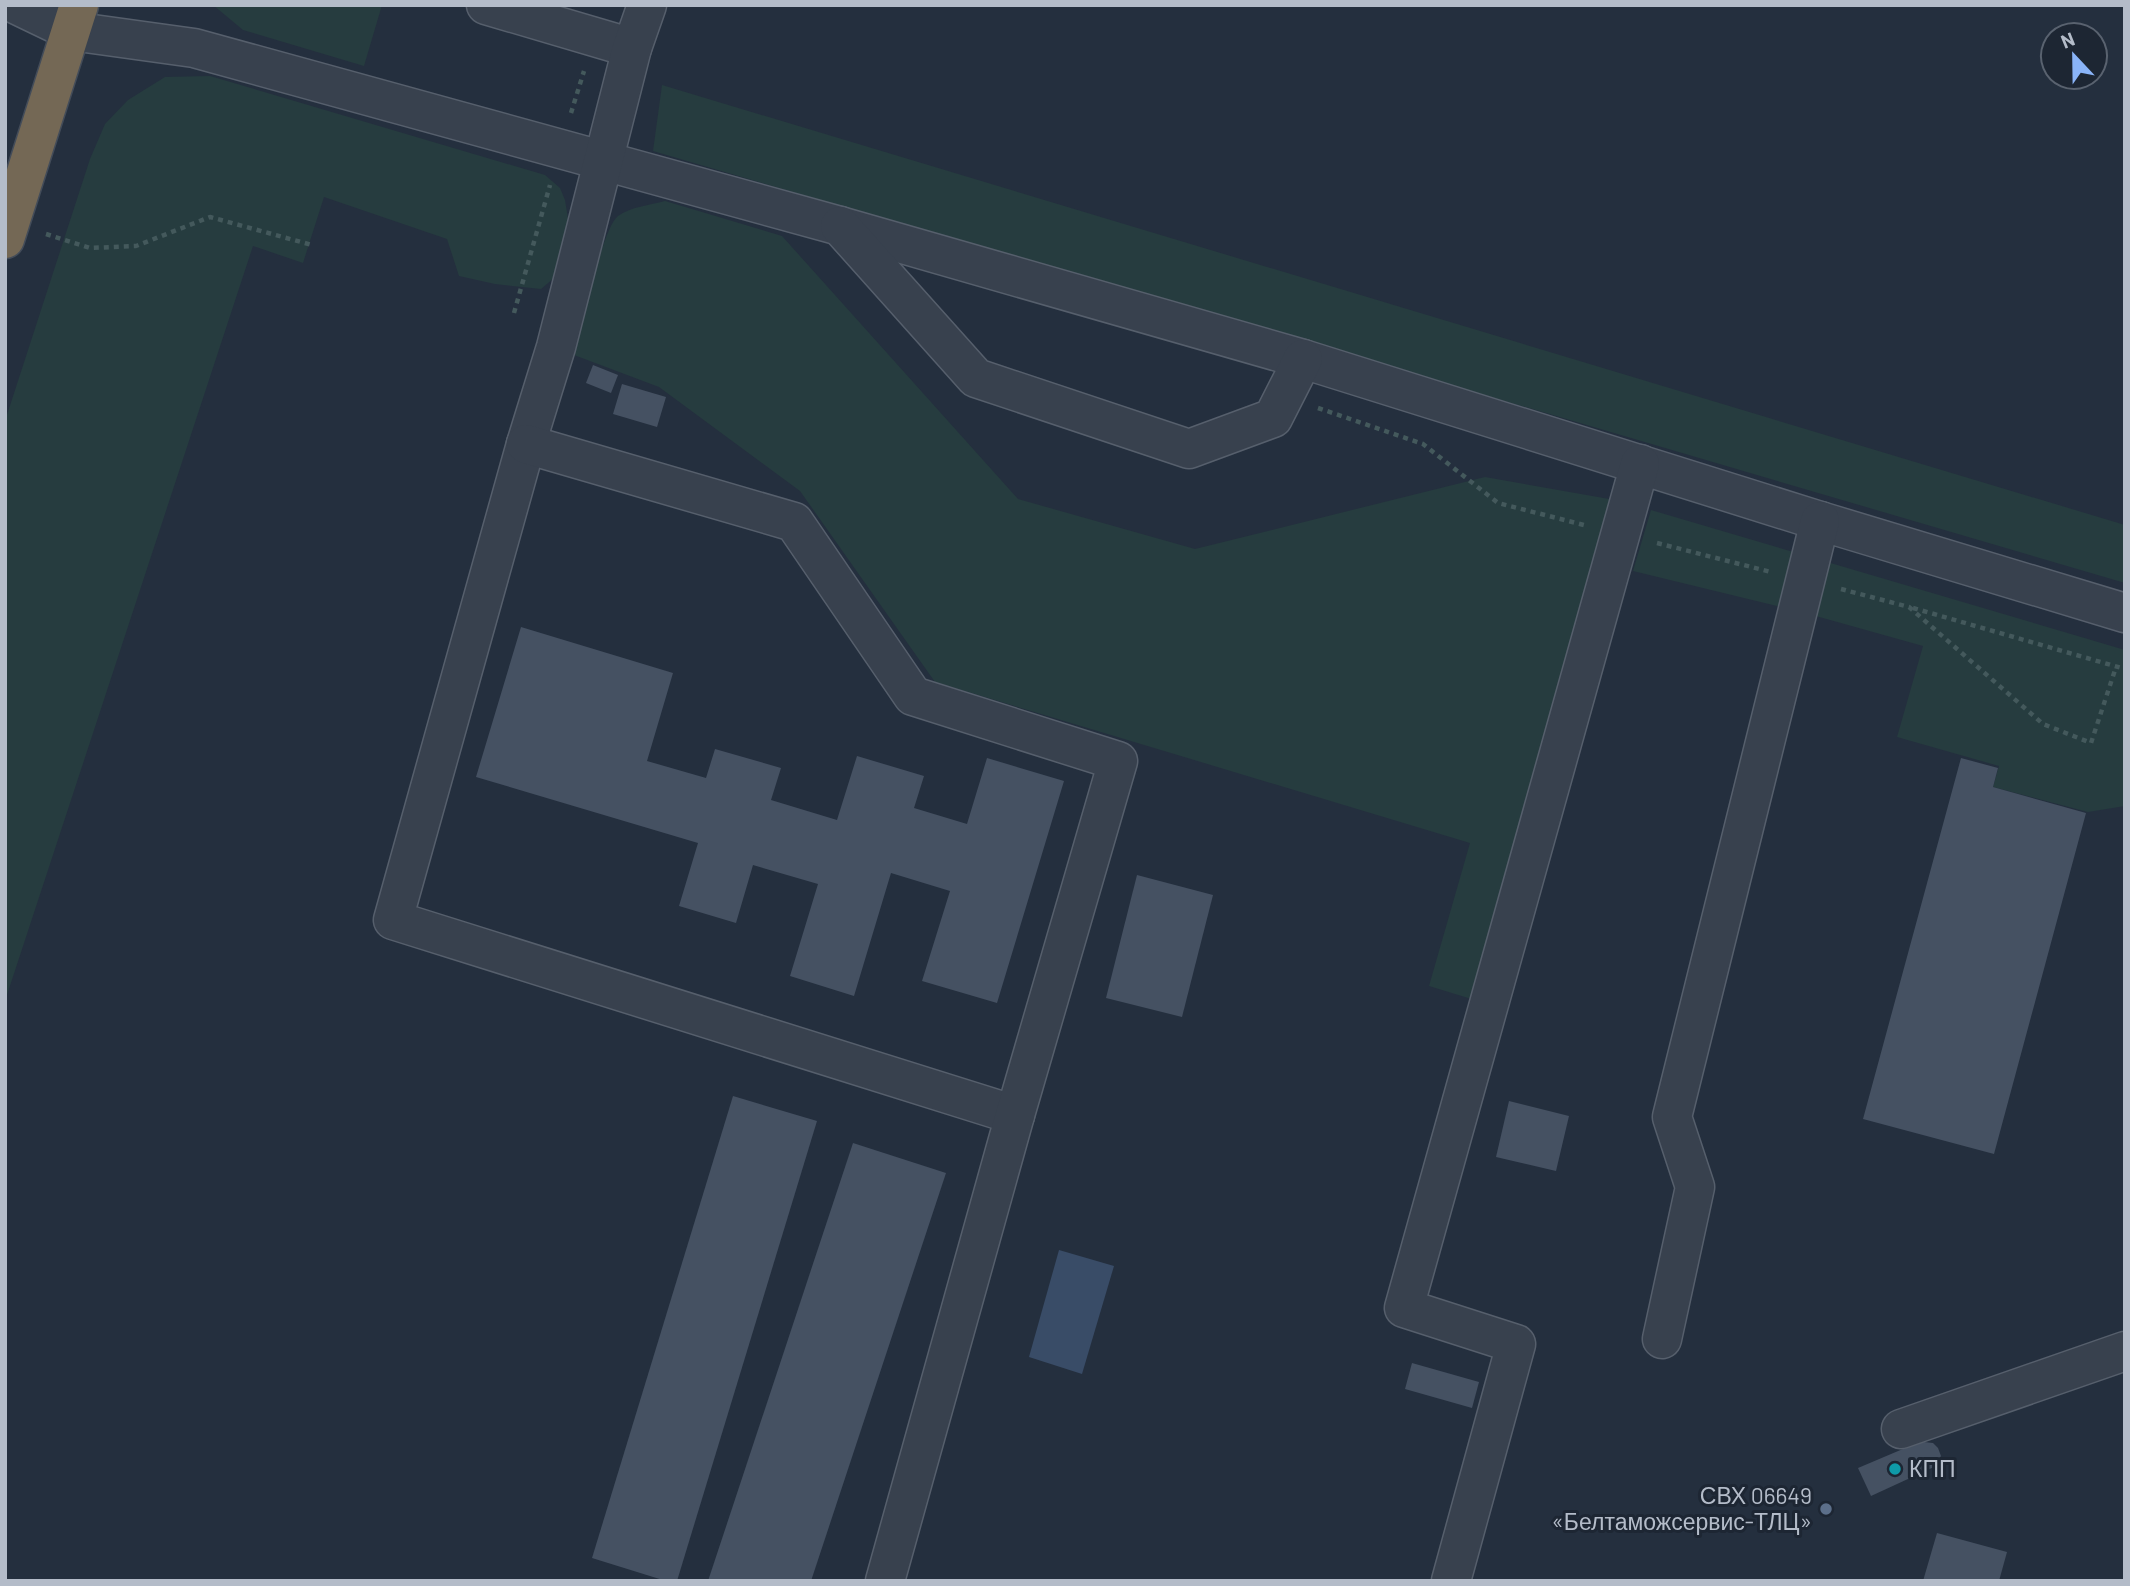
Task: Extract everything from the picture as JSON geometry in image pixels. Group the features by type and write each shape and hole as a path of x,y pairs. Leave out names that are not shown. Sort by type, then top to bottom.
{"highway":[{"path":"8,231 75,18"},
{"path":"5,146 8,231"}],"street":[{"path":"17,5 194,48 840,226 1303,359 1820,521 2125,613"},
{"path":"486,5 632,48"},
{"path":"647,5 632,48 555,347 393,920 1015,1115"},
{"path":"840,226 976,378 1189,449 1273,418 1303,359"},
{"path":"526,444 794,522 913,696 1118,761 1015,1115 886,1581"},
{"path":"1451,1581 1516,1344 1404,1308 1640,464"},
{"path":"1662,1339 1695,1187 1672,1117 1820,521"},
{"path":"1901,1429 2125,1351"}],"path":[{"path":"8,231 90,248 136,246 210,217 312,245"},
{"path":"1284,396 1423,444 1497,503 1909,607 2125,669"},
{"path":"1909,607 2043,723 2091,743 2116,667"}],"green space":[{"path":"213,5 382,5 364,66 243,30"},
{"path":"210,76 545,175 560,188 569,225 554,278 541,289 495,284 459,276 447,239 324,197 303,263 253,246 5,1001 5,421 90,159 105,124 128,100 165,77"},
{"path":"662,85 2125,525 2125,583 653,151"},
{"path":"665,201 782,236 1018,499 1195,549 1485,477 1615,500 1478,1001 1429,986 1470,843 935,682 800,491 659,387 574,355 599,259 612,224 628,210"},
{"path":"1651,510 2125,650 2125,806 2088,812 1993,787 1999,766 1897,737 1923,646 1798,611 1633,571"}],"water":[{"path":"1059,1250 1114,1266 1082,1374 1029,1357"}],"building":[{"path":"593,365 618,375 611,393 586,383"},
{"path":"622,384 666,397 657,427 613,414"},
{"path":"521,627 673,673 647,761 706,778 715,749 781,768 771,800 837,820 857,756 924,776 914,808 967,824 987,758 1064,781 997,1003 922,981 950,891 891,873 854,996 790,976 818,884 753,865 736,923 679,906 698,843 476,777"},
{"path":"1961,758 1998,768 1993,787 2086,813 1994,1154 1863,1119"},
{"path":"1137,875 1213,895 1182,1017 1106,998"},
{"path":"733,1096 817,1121 677,1581 666,1581 592,1558"},
{"path":"1509,1101 1569,1116 1556,1171 1496,1157"},
{"path":"853,1143 946,1173 811,1581 708,1581"},
{"path":"1412,1363 1479,1382 1472,1408 1405,1389"},
{"name":"КПП","path":"1924,1442 1933,1443 1938,1448 1941,1456 1934,1467 1871,1496 1858,1468"},
{"path":"1937,1533 2007,1552 1999,1581 1923,1581"}],"place":[{"name":"КПП","path":"1895,1469"},
{"name":"СВХ 06649 «Белтаможсервис-ТЛЦ»","path":"1826,1509"}]}
